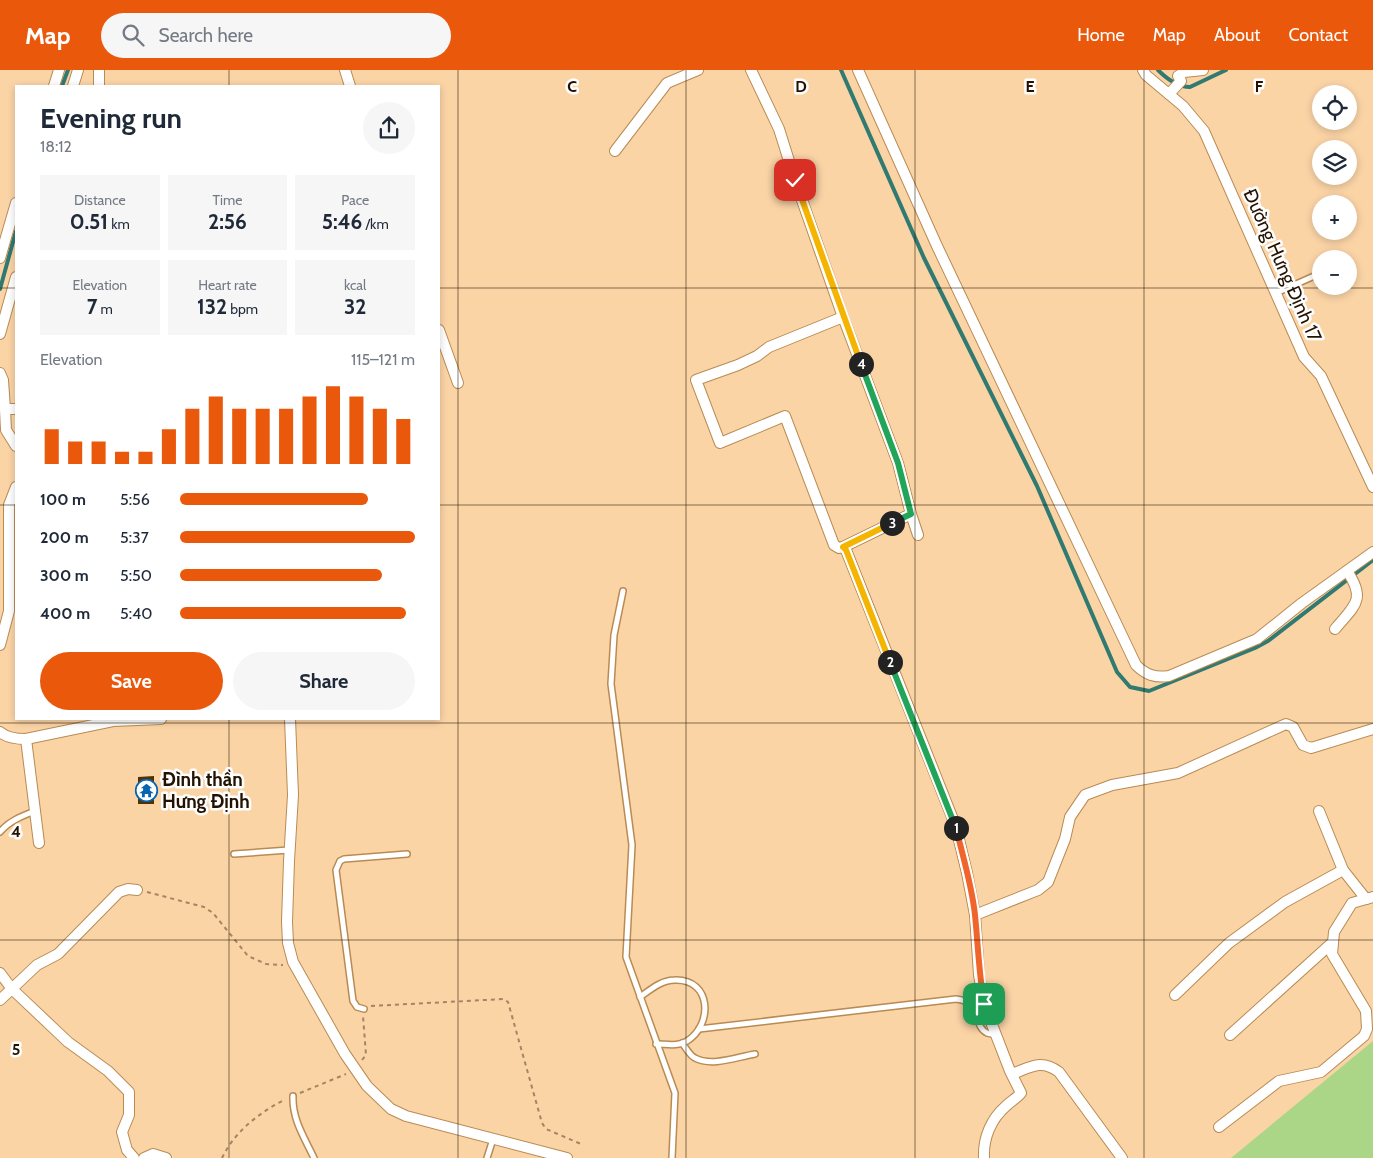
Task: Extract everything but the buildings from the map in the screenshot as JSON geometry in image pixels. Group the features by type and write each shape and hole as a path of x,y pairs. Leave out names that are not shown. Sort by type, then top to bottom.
{"street":[{"path":"54,85 59,70"},
{"path":"73,85 78,70"},
{"path":"99,70 99,85"},
{"path":"345,70 350,85"},
{"path":"615,151 667,84 698,70"},
{"path":"751,70 778,129 843,317 898,463 918,535"},
{"path":"858,70 937,246 1136,665 1142,672 1160,678 1169,676 1257,639 1302,603 1351,576 1373,552"},
{"name":"Đường Hưng Định 17","path":"1143,70 1183,106 1204,131 1304,357 1321,376 1373,487"},
{"path":"1169,94 1184,72 1203,70"},
{"path":"0,258 15,206"},
{"path":"0,334 15,280"},
{"path":"843,317 769,347 757,356 696,380 720,443 784,416 834,545 839,548 843,547 911,514"},
{"path":"440,333 458,384"},
{"path":"0,373 3,380 6,430 15,444"},
{"path":"4,409 15,410"},
{"path":"0,645 9,612 5,564 8,513 10,499 15,489"},
{"path":"843,547 846,550 956,827 975,914 979,975 984,1004 1012,1074 1022,1093 1004,1107 994,1119 986,1134 984,1158"},
{"path":"1334,629 1352,609 1356,601 1357,589 1351,576"},
{"path":"0,732 3,735 26,739 113,720"},
{"path":"290,720 293,794 289,850 288,943 295,966 366,1086 390,1109 424,1122 567,1158"},
{"path":"975,914 1038,890 1048,882 1065,839 1070,818 1085,795 1112,785 1178,773 1286,724 1293,727 1303,745 1312,748 1373,729"},
{"path":"26,739 39,843"},
{"path":"1219,1127 1280,1081 1321,1072 1364,1036 1367,1028 1366,1011 1332,954 1334,932 1352,903 1370,898 1343,870 1319,811"},
{"path":"1175,995 1229,943 1285,902 1343,870"},
{"path":"0,1000 38,965 58,954 119,892 128,889 137,890"},
{"path":"1230,1035 1333,942"},
{"path":"0,973 12,989 68,1042 108,1071 129,1092 129,1115 122,1132 127,1150 134,1158"},
{"path":"1012,1074 1040,1064 1050,1065 1059,1072 1122,1158"},
{"path":"144,1158 153,1154 166,1158"}],"lane":[{"path":"1276,293 1312,277"},
{"path":"623,592 614,635 611,684 632,844 626,957 675,1093 672,1158"},
{"path":"0,832 18,818 35,811"},
{"path":"234,854 289,850"},
{"path":"364,1009 357,1007 353,1001 336,870 340,861 344,859 407,854"},
{"path":"640,997 662,983 673,980 695,985 704,1000 704,1020 699,1029 687,1041 674,1046 656,1044"},
{"path":"699,1029 956,999 971,1004 976,1010 983,1029 987,1034 996,1034"},
{"path":"682,1043 693,1058 704,1061 722,1061 755,1054"},
{"path":"293,1096 292,1109 296,1121 314,1158"},
{"path":"487,1158 493,1139"}],"path":[{"path":"137,890 204,907 213,914 248,956 266,964 295,966"},
{"path":"222,1158 239,1134 254,1118 293,1096 356,1070 366,1054 364,1009 373,1005 504,999 508,1002 542,1123 546,1129 582,1144"}],"green space":[{"path":"1373,1041 1373,1158 1231,1158"}],"waterway":[{"path":"62,85 68,70"},
{"path":"841,70 924,258 1037,486 1117,672 1130,687 1149,691 1255,648 1268,641 1373,560"},
{"path":"1158,70 1172,82 1190,87 1226,70"},
{"path":"0,289 15,235"}],"place":[{"name":"Đình thần Hưng Định","path":"146,790"}],"route":[{"path":"795,180 843,317 886,428 898,463 911,514 843,547 846,550 956,827 975,914 979,975 984,1004"}]}
